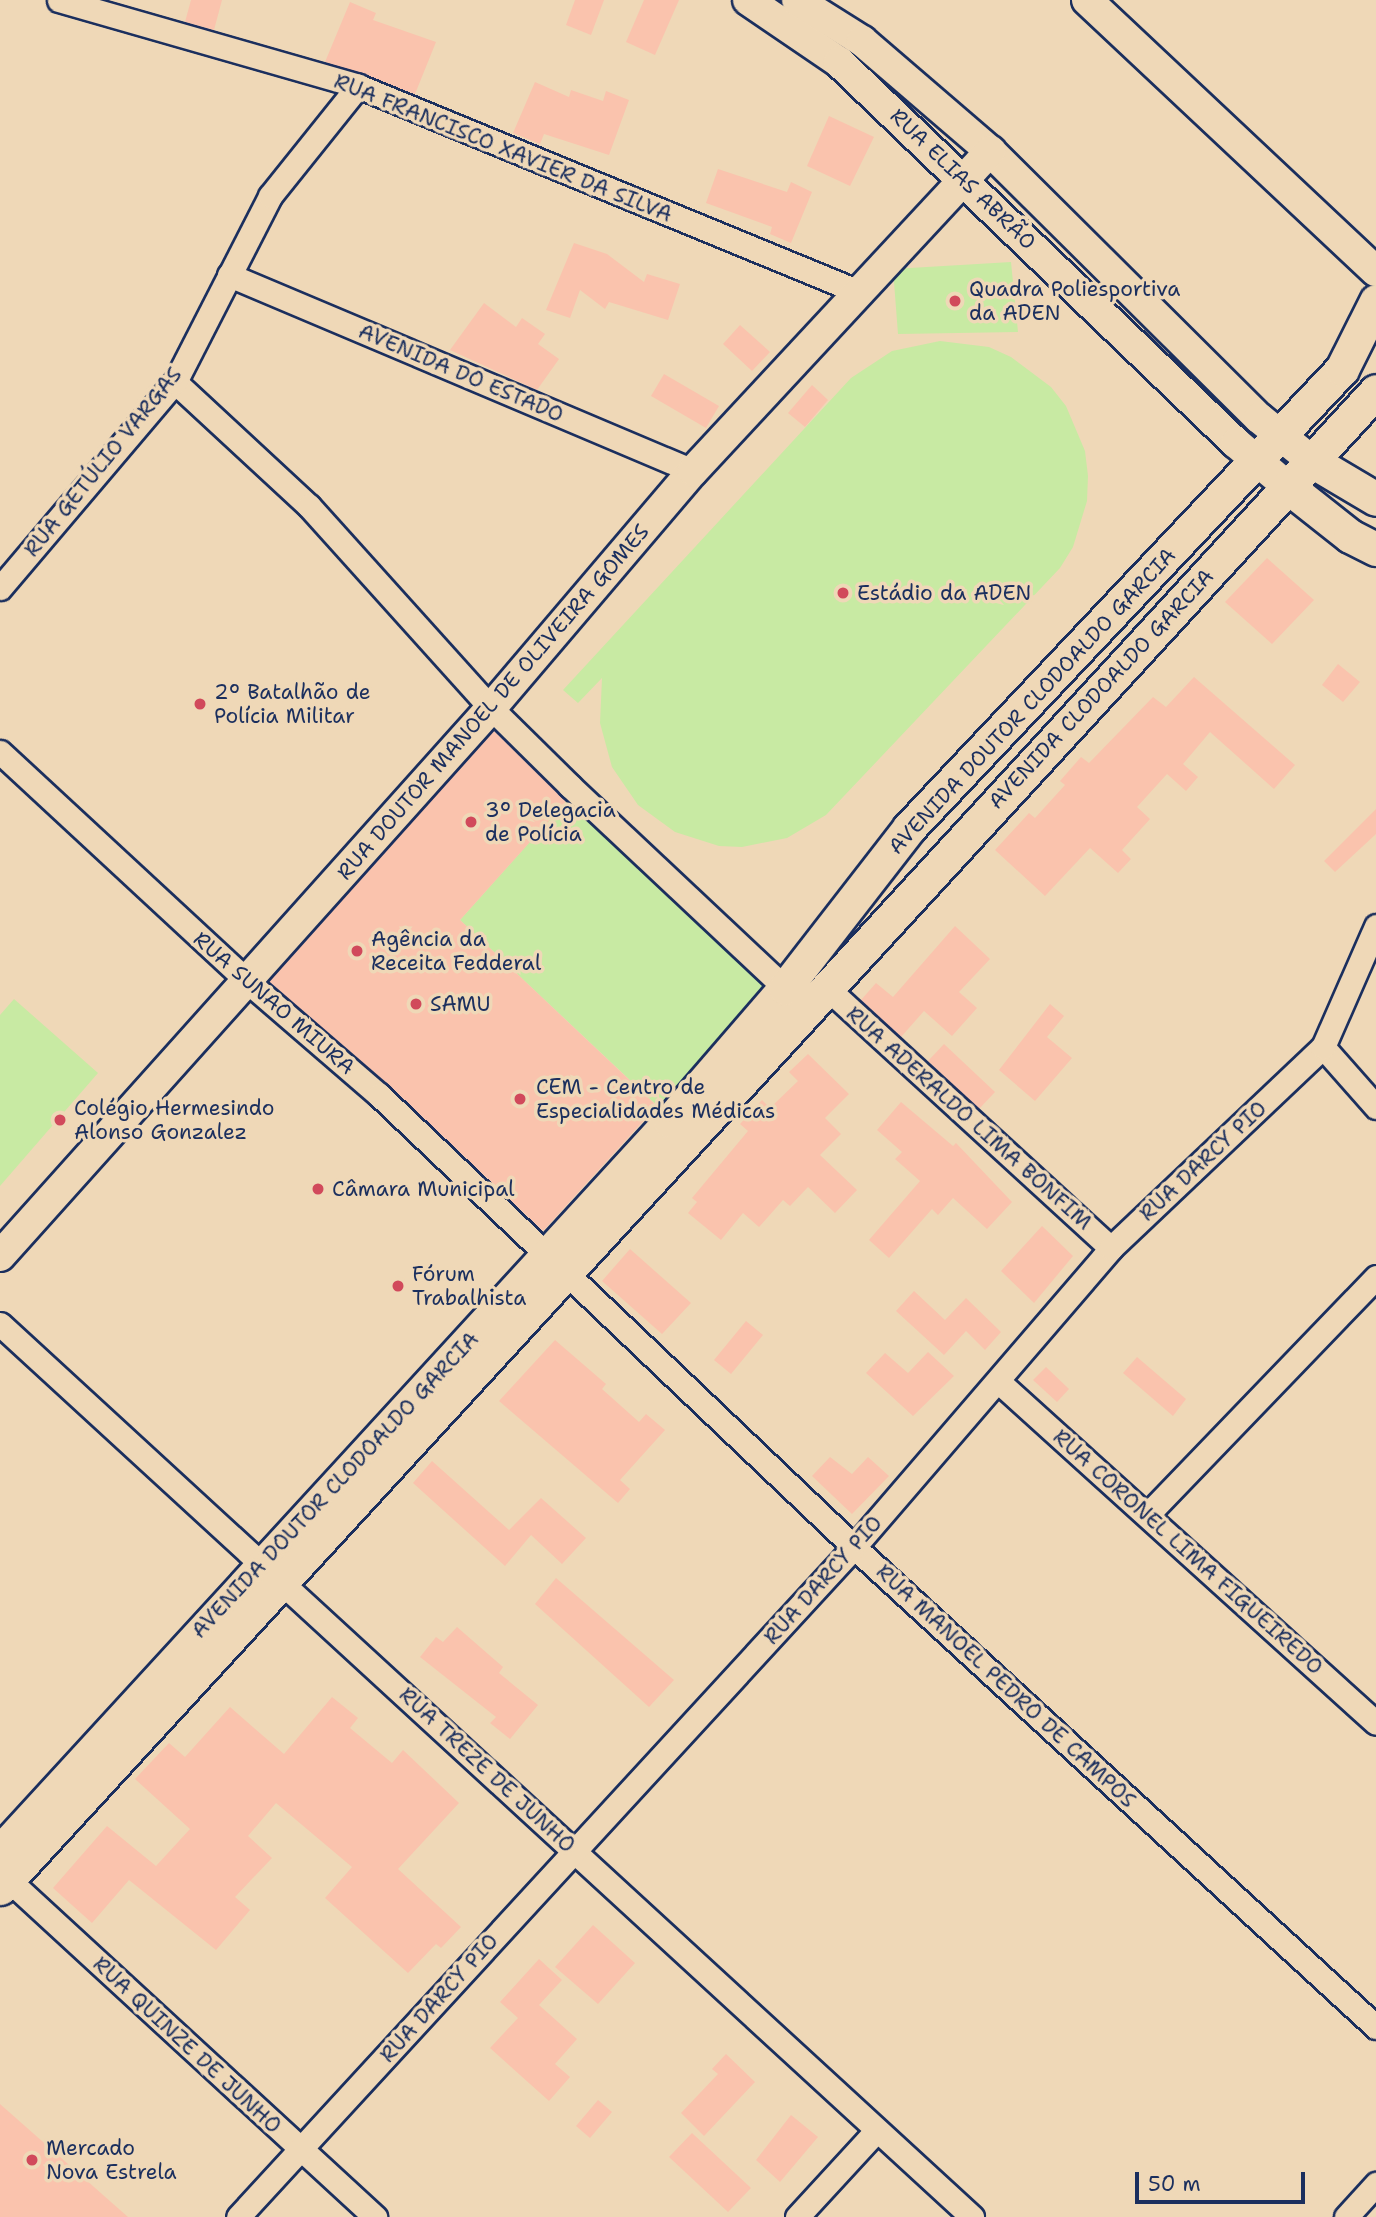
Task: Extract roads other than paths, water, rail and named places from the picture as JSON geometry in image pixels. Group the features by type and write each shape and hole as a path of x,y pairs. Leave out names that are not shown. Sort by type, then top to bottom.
{"main road":[{"name":"AVENIDA DOUTOR CLODOALDO GARCIA","path":"557,1263 785,988 909,828 1342,369 1376,302"},
{"name":"AVENIDA CLODOALDO GARCIA","path":"827,988 1376,391"},
{"path":"1312,461 1376,499"},
{"path":"1288,487 1350,537 1376,549"},
{"path":"1061,668 1093,699"},
{"path":"1021,710 1055,740"},
{"name":"AVENIDA DOUTOR CLODOALDO GARCIA","path":"2,1873 272,1572 557,1263 827,988"}],"street":[{"name":"RUA FRANCISCO XAVIER DA SILVA","path":"59,0 358,86 859,292"},
{"name":"RUA ELIAS ABRÃO","path":"748,0 839,62 1288,487"},
{"path":"797,0 862,41 990,151 1280,436 1312,461"},
{"path":"1087,0 1376,271"},
{"name":"RUA GETÚLIO VARGAS","path":"0,588 175,382 270,196 358,86"},
{"name":"RUA DOUTOR MANOEL DE OLIVEIRA GOMES","path":"0,1256 491,708 692,471 990,151"},
{"name":"AVENIDA DO ESTADO","path":"229,275 692,471"},
{"path":"175,382 309,506 491,708 785,988"},
{"name":"RUA SUNAO MIURA","path":"0,752 248,982 379,1095 557,1263"},
{"name":"RUA DARCY PIO","path":"238,2217 854,1547 999,1382 1111,1248 1323,1047 1376,926"},
{"name":"RUA ADERALDO LIMA BONFIM","path":"827,988 1111,1248"},
{"path":"1323,1047 1376,1107"},
{"name":"RUA MANOEL PEDRO DE CAMPOS","path":"557,1263 854,1547 1376,2027"},
{"path":"1148,1514 1376,1278"},
{"name":"RUA TREZE DE JUNHO","path":"0,1324 972,2217"},
{"name":"RUA CORONEL LIMA FIGUEIREDO","path":"999,1382 1376,1723"},
{"name":"RUA QUINZE DE JUNHO","path":"2,1873 374,2217"},
{"path":"797,2217 877,2130"},
{"path":"1346,2217 1376,2184"}],"place":[{"name":"Quadra Poliesportiva da ADEN","path":"955,301"},
{"name":"Estádio da ADEN","path":"843,593"},
{"name":"2º Batalhão de Polícia Militar","path":"200,704"},
{"name":"3º Delegacia de Polícia","path":"471,822"},
{"name":"Agência da Receita Fedderal","path":"357,951"},
{"name":"SAMU","path":"416,1004"},
{"name":"CEM - Centro de Especialidades Médicas","path":"520,1099"},
{"name":"Colégio Hermesindo Alonso Gonzalez","path":"60,1120"},
{"name":"Câmara Municipal","path":"318,1189"},
{"name":"Fórum Trabalhista","path":"398,1286"},
{"name":"Mercado Nova Estrela","path":"32,2160"}]}
